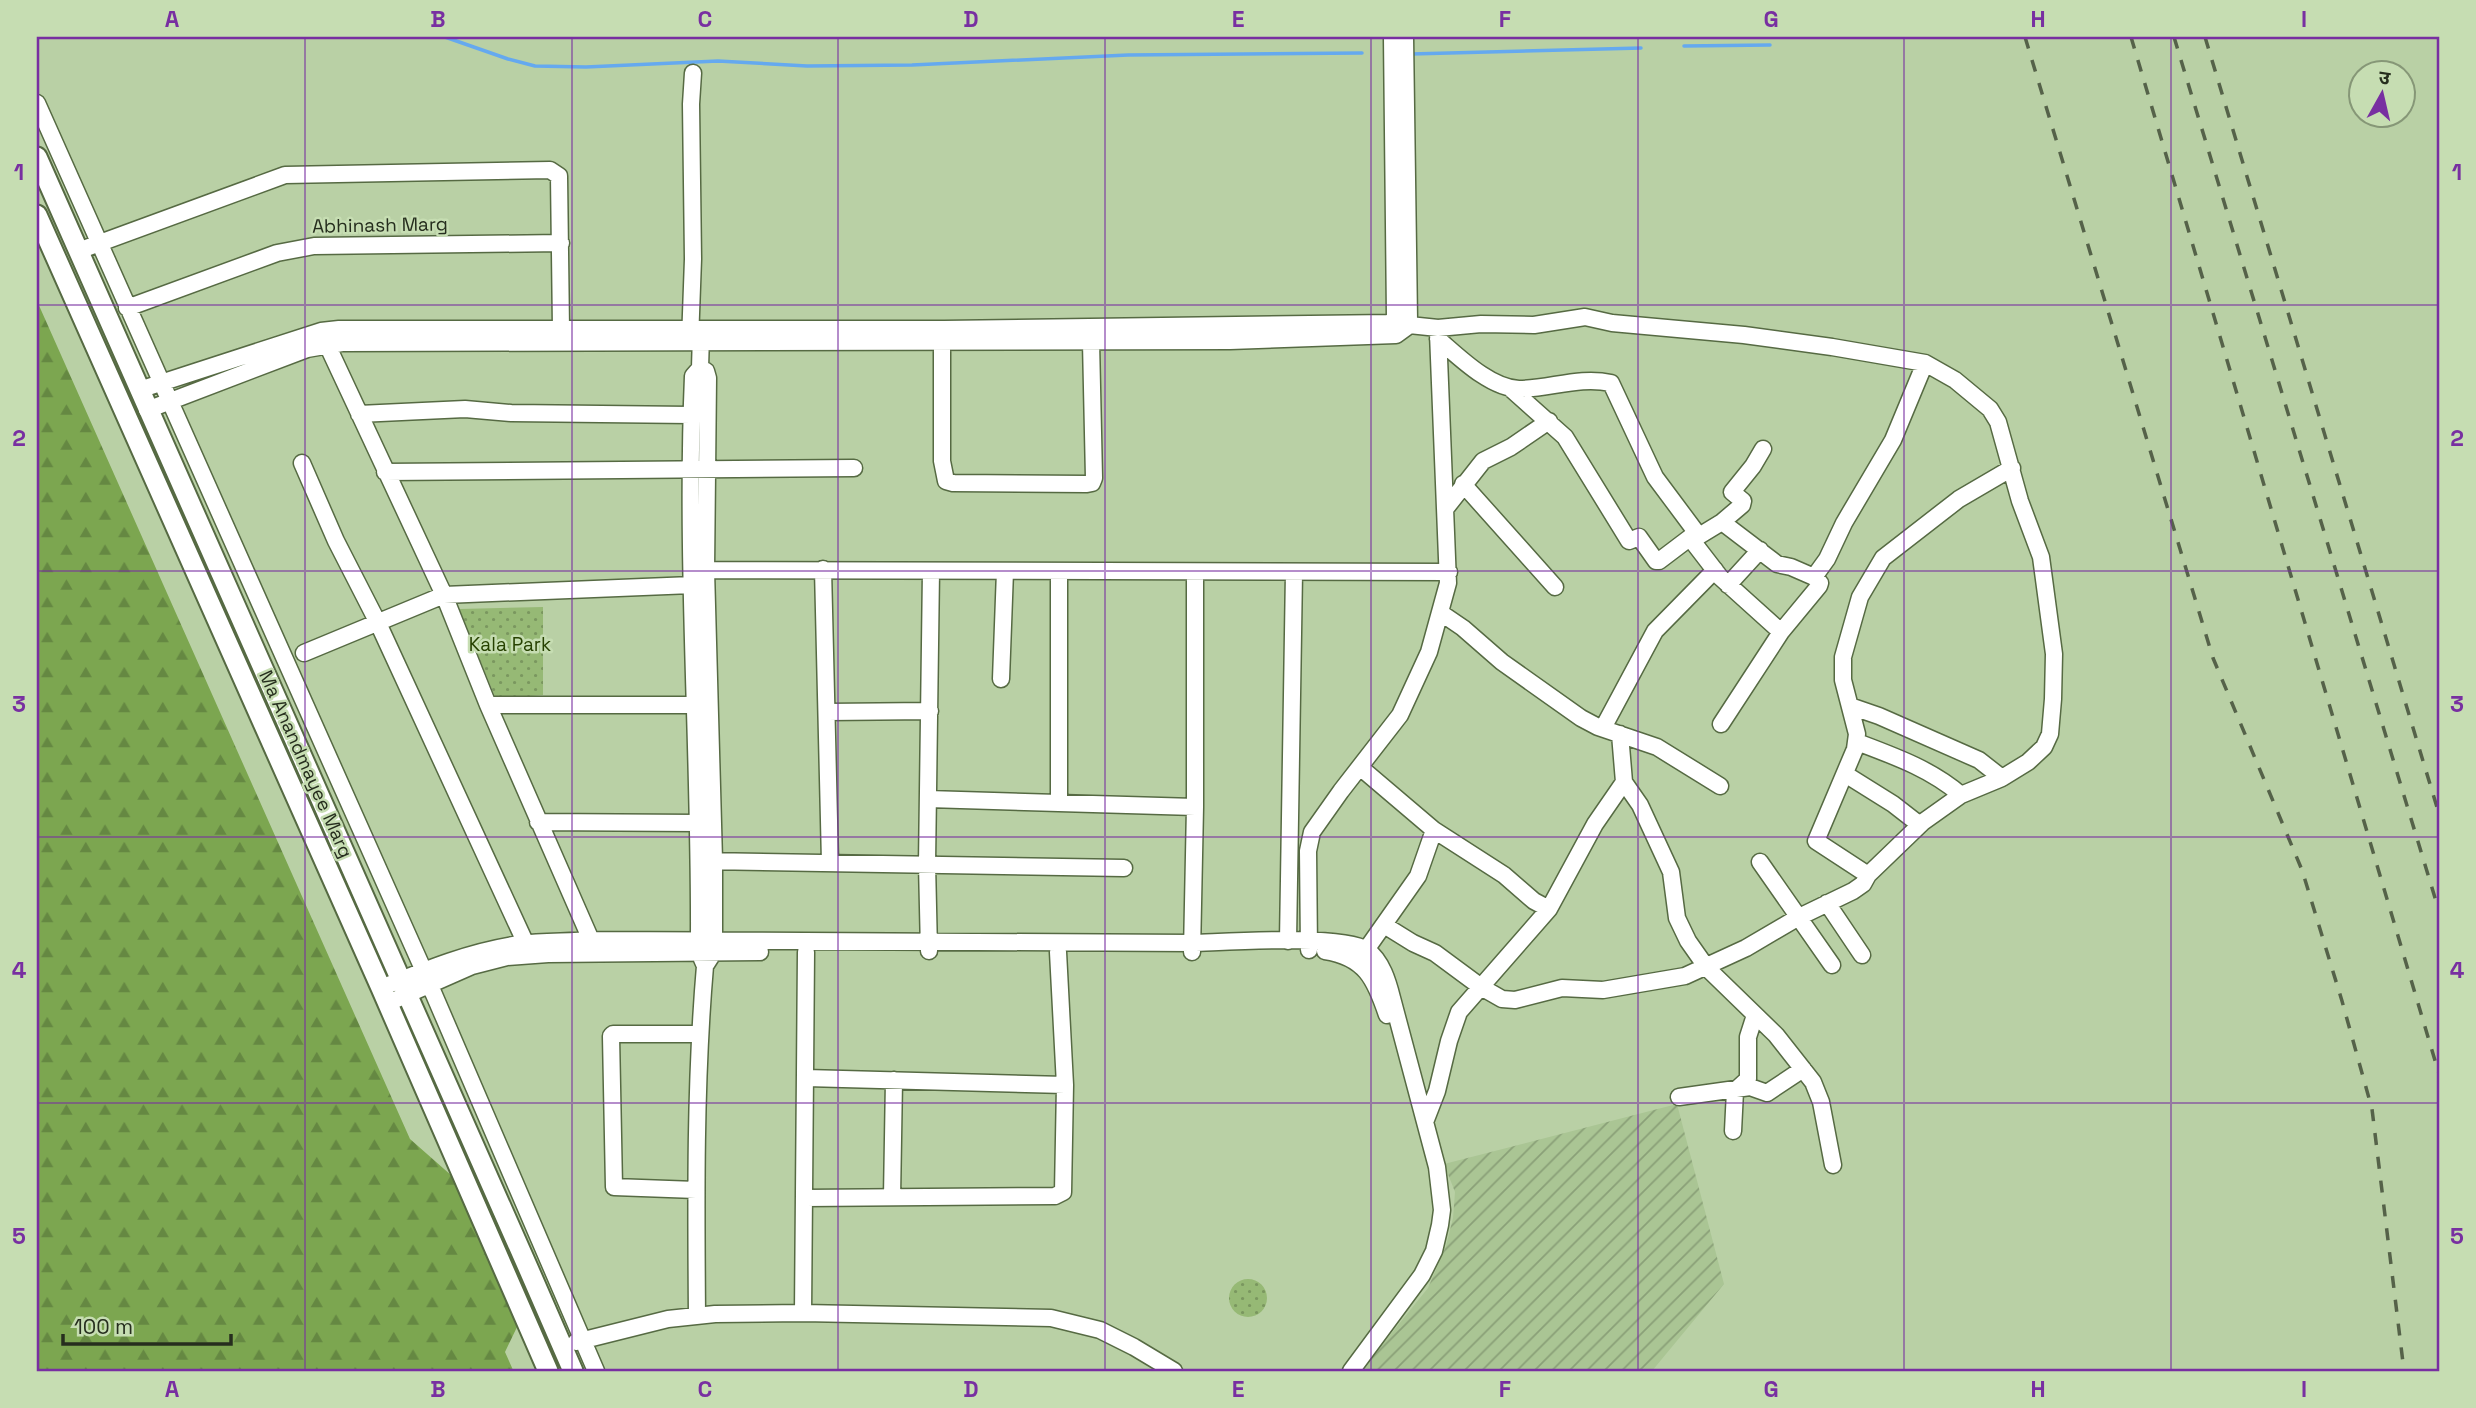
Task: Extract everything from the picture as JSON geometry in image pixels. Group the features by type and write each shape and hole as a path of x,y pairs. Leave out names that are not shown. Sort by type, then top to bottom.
{"main road":[{"name":"Ma Anandmayee Marg","path":"37,156 147,410 406,986 573,1371"},
{"name":"Ma Anandmayee Marg","path":"37,215 548,1371"}],"street":[{"path":"1390,323 1395,318 1392,37"},
{"path":"139,390 324,338 696,337 1091,342 1384,337 1402,332 1408,324 1405,37"},
{"path":"693,73 693,259 700,368 693,376 691,415 699,471"},
{"path":"37,103 426,976 596,1371"},
{"path":"78,251 285,175 550,170 559,177 561,329"},
{"name":"Abhinash Marg","path":"127,308 277,253 314,246 561,243"},
{"path":"147,410 307,349 339,329 561,329 696,337 1034,326 1093,328 1390,323 1408,324 1438,333 1481,324 1538,325 1586,317 1612,323 1744,335 1924,363 1955,380 1990,409 1998,422 2020,501 2041,557 2055,670 2048,741 2028,762 2002,778 1961,795 1920,825 1853,891 1797,918 1707,968 1685,976 1603,990 1562,988 1515,1000 1502,999 1435,953 1384,925"},
{"path":"1438,333 1472,369 1510,388 1565,437 1629,541 1639,537 1657,561 1693,535 1702,536 1742,505 1743,501 1732,492 1763,449"},
{"path":"1309,946 1312,832 1400,715 1424,666 1441,613 1449,572 1438,333"},
{"path":"324,338 444,595 488,705 591,940"},
{"path":"942,342 942,461 946,481 1087,484 1094,478 1091,342"},
{"path":"1814,577 1827,559 1844,523 1893,440 1924,363"},
{"path":"700,368 706,372 708,378 699,471 696,705 698,822 706,861"},
{"path":"1510,388 1521,389 1566,381 1611,383 1655,477 1715,570 1781,632"},
{"path":"359,414 465,409 511,413 691,415"},
{"path":"1446,508 1483,461 1511,447 1549,421"},
{"path":"302,463 336,541 378,623 526,944"},
{"path":"385,472 854,468"},
{"path":"1868,875 1816,841 1857,742 1843,680 1843,657 1856,608 1883,558 1949,507 2012,468"},
{"path":"1463,484 1555,587"},
{"path":"1721,724 1781,632 1820,583 1814,577 1791,567 1780,566 1722,522"},
{"path":"1728,585 1760,550"},
{"path":"304,653 444,595 697,575 823,569 1449,572"},
{"path":"823,569 830,862"},
{"path":"1603,729 1655,631 1715,570"},
{"path":"929,947 927,864 932,571"},
{"path":"1001,678 1005,571"},
{"path":"1059,571 1059,803"},
{"path":"1192,948 1195,572"},
{"path":"1289,941 1294,572"},
{"path":"697,575 706,861 706,951 699,1034 697,1315"},
{"path":"1441,613 1581,718 1603,729 1657,747 1720,786"},
{"path":"488,705 696,705"},
{"path":"1850,706 1979,760 2002,778"},
{"path":"827,712 929,711"},
{"path":"1620,734 1626,789 1640,805 1671,872 1677,918 1688,941 1707,968 1776,1035 1803,1069 1817,1091 1833,1165"},
{"path":"1857,742 1922,769 1961,795"},
{"path":"1361,768 1434,830 1504,875 1534,901 1549,909"},
{"path":"1845,774 1894,804 1920,825"},
{"path":"1425,1122 1437,1091 1459,1012 1549,909 1595,824 1624,782"},
{"path":"928,799 1195,807"},
{"path":"538,822 698,822"},
{"path":"1362,956 1418,876 1434,830"},
{"path":"706,861 1124,868"},
{"path":"1760,862 1832,965"},
{"path":"1827,903 1862,956"},
{"path":"384,995 471,955 526,944 591,940 706,951 806,952 929,947 1058,952 1354,945 1362,956 1385,975 1437,1167 1437,1238 1422,1275 1351,1371"},
{"path":"426,976 524,955 929,947 1192,948 1289,941 1309,946"},
{"path":"803,1313 806,952"},
{"path":"805,1198 1060,1195 1065,1187 1065,1084 1058,952"},
{"path":"1338,1371 1417,1266 1425,1250 1437,1204 1422,1135 1389,1018 1362,956"},
{"path":"1733,1131 1735,1091 1748,1079 1748,1037 1755,1015"},
{"path":"696,1190 614,1187 611,1036 699,1034"},
{"path":"1679,1097 1755,1087 1768,1093 1803,1069"},
{"path":"806,1078 1065,1084"},
{"path":"892,1197 894,1080"},
{"path":"562,1346 668,1319 697,1315 803,1313 1051,1318 1100,1330 1174,1371"}],"shaded area":[{"path":"1677,1104 1724,1284 1652,1371 1361,1371 1428,1288 1446,1246 1453,1218 1455,1192 1444,1164"}],"green space":[{"path":"37,301 410,1139 452,1176 518,1325 505,1352 513,1370 518,1371 37,1371"},
{"name":"Kala Park","path":"543,607 543,695 496,699 459,609"},
{"path":"1248,1279 1261,1285 1267,1298 1261,1311 1248,1317 1235,1311 1229,1298 1235,1285"}],"waterway":[{"path":"445,37 535,66 586,67 718,61 807,66 912,65 1128,55 1362,53"},
{"path":"1684,46 1770,45"},
{"path":"1411,54 1641,48"}],"railway":[{"path":"2025,37 2213,658 2302,870 2342,1001 2372,1109 2404,1371"},
{"path":"2131,37 2439,1074"},
{"path":"2174,37 2439,911"},
{"path":"2205,37 2439,814"}]}
